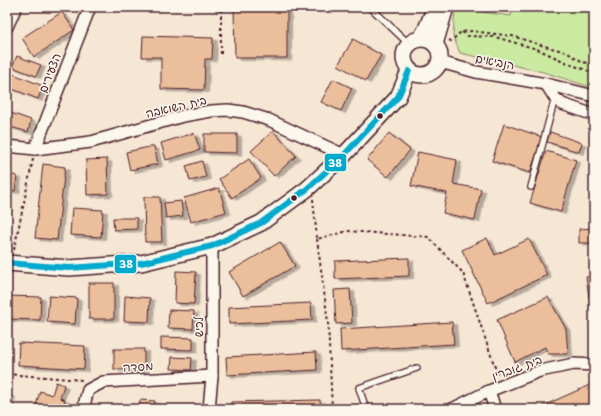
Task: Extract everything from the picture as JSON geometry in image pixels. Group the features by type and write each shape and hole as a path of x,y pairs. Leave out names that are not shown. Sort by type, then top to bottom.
{"street":[{"path":"7,27 16,7"},
{"name":"הצעירים","path":"35,149 90,7"},
{"path":"435,7 426,29 404,49 404,63 409,71 414,74 428,74 438,66 440,62 440,54 436,40 446,7"},
{"path":"414,41 426,39 436,40"},
{"name":"הנביאים","path":"440,62 476,72 546,84 594,96"},
{"path":"9,263 69,268 141,262 212,246 261,223 312,184 344,155 398,97 409,71"},
{"path":"546,84 555,98 562,104 594,115"},
{"name":"בית השואבה","path":"7,146 35,149 91,142 183,116 211,111 228,110 243,112 269,120 344,155"},
{"name":"לכיש","path":"209,409 212,376 212,246"},
{"name":"בית גוברין","path":"452,409 489,391 540,371 574,364 594,365"},
{"name":"מסדה","path":"103,382 212,376"},
{"path":"83,409 88,390 103,382"},
{"path":"489,391 495,409"}],"lane":[{"path":"370,7 414,41"},
{"path":"531,187 555,98"},
{"path":"366,409 359,388 417,368"}],"path":[{"path":"221,7 221,54"},
{"path":"436,40 451,41 461,32 472,31 512,36 541,46 566,52 584,62 594,65"},
{"path":"461,32 468,36 495,37 537,49 594,73"},
{"path":"9,263 35,149"},
{"path":"312,184 317,239 328,322 332,409"},
{"path":"317,239 348,231 428,237 463,273 501,387"},
{"path":"7,374 103,382"}],"green space":[{"path":"513,7 594,7 594,88 543,72 460,53 453,36 455,8 511,16"}],"building":[{"path":"234,7 287,7 287,58 235,58"},
{"path":"62,12 74,30 34,57 22,38"},
{"path":"143,36 213,38 212,59 205,59 204,90 161,89 161,57 142,57"},
{"path":"353,39 381,55 366,81 338,65"},
{"path":"17,56 41,65 36,76 12,67"},
{"path":"11,73 43,86 38,99 7,87"},
{"path":"333,79 352,88 341,111 321,102"},
{"path":"11,113 31,120 28,132 7,126"},
{"path":"504,124 542,137 530,173 492,161"},
{"path":"273,131 296,156 274,176 251,151"},
{"path":"550,132 582,143 579,152 547,142"},
{"path":"194,133 200,150 166,160 161,143"},
{"path":"389,133 410,150 388,177 367,160"},
{"path":"204,134 237,134 237,153 204,152"},
{"path":"154,146 158,164 130,170 126,152"},
{"path":"546,151 576,160 561,212 530,203"},
{"path":"418,152 457,160 453,184 481,189 475,220 443,213 447,193 411,186"},
{"path":"107,159 108,194 87,195 86,160"},
{"path":"249,159 261,178 232,198 219,179"},
{"path":"202,161 206,177 190,181 186,166"},
{"path":"43,164 65,167 57,240 35,238"},
{"path":"7,174 17,176 15,191 7,190"},
{"path":"219,188 226,212 191,222 184,198"},
{"path":"144,197 160,197 162,242 145,242"},
{"path":"181,201 183,216 166,218 164,203"},
{"path":"72,208 103,210 101,237 70,235"},
{"path":"113,218 137,218 137,229 114,230"},
{"path":"594,228 594,243 579,243 579,229"},
{"path":"487,238 495,255 529,239 547,275 488,303 462,250"},
{"path":"280,242 295,266 243,296 229,272"},
{"path":"409,258 409,276 335,279 335,261"},
{"path":"176,271 196,272 194,304 175,303"},
{"path":"594,276 594,310 591,310 586,277"},
{"path":"89,283 114,283 114,319 89,319"},
{"path":"350,289 352,323 336,324 334,290"},
{"path":"7,296 41,297 40,320 7,319"},
{"path":"49,296 77,298 75,324 47,322"},
{"path":"125,296 150,298 149,322 124,321"},
{"path":"548,297 566,329 568,354 548,354 545,347 515,362 497,320"},
{"path":"311,303 312,320 229,324 229,307"},
{"path":"169,310 194,311 193,329 168,328"},
{"path":"452,322 454,344 341,351 340,329"},
{"path":"161,337 193,338 193,350 161,349"},
{"path":"19,343 85,346 84,369 18,365"},
{"path":"114,349 144,349 144,369 114,369"},
{"path":"316,352 317,370 227,375 226,357"},
{"path":"172,357 192,358 191,370 171,369"},
{"path":"56,382 64,385 60,398 65,400 63,409 49,409 36,405 40,391 52,395"},
{"path":"592,384 594,388 594,408 536,409"},
{"path":"7,394 11,395 7,409"},
{"path":"140,400 155,401 154,409 139,409"},
{"path":"320,400 321,409 231,409 231,402"}],"transit line":[{"name":"38","path":"7,263 69,268 141,263 212,246 261,223 307,189 344,155 398,97 409,71"}]}
